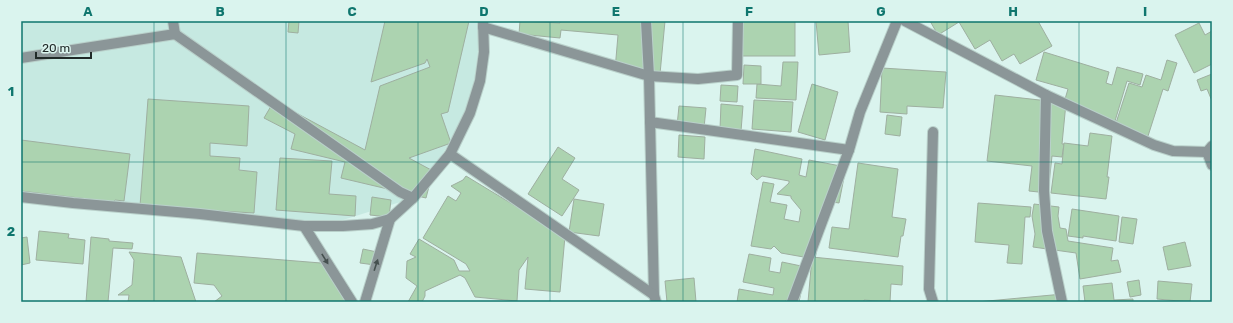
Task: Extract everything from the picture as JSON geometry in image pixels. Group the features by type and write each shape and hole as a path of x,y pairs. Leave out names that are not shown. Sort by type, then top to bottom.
{"street":[{"path":"173,21 175,34"},
{"path":"646,21 649,76 655,299"},
{"path":"21,196 72,204 200,214 304,226 372,224 390,219 413,198 450,154 470,113 480,80 484,52 483,24 649,76 698,78 737,75 738,21"},
{"path":"792,302 849,150 860,112 897,21"},
{"path":"905,21 1046,95 1154,145 1167,150 1210,149 1212,165"},
{"path":"21,58 175,34 400,192 413,198"},
{"path":"1046,95 1044,198 1047,231 1062,302"},
{"path":"650,122 849,150"},
{"path":"933,132 929,289 933,302"},
{"path":"450,154 655,299"},
{"path":"365,302 390,219"},
{"path":"304,226 352,302"}],"shaded area":[{"path":"21,21 480,21 480,34 472,101 431,175 410,199 330,224 134,204 21,188"}],"building":[{"path":"289,21 299,21 298,33 288,32"},
{"path":"385,21 469,21 448,112 441,114 451,143 409,158 433,171 426,198 341,178 345,162 291,149 295,134 264,118 274,101 365,150 380,86 430,67 427,59 425,63 371,82"},
{"path":"520,21 560,23 560,21 665,21 660,74 615,70 618,35 561,30 560,38 519,34"},
{"path":"741,21 795,21 795,56 741,56"},
{"path":"816,21 848,21 850,52 819,55"},
{"path":"930,21 1038,21 1052,46 1020,64 1014,54 1002,61 990,40 975,49 959,22 938,35"},
{"path":"1199,23 1205,35 1212,31 1212,64 1194,73 1175,35"},
{"path":"1044,52 1109,72 1106,83 1112,85 1117,67 1143,74 1140,85 1127,81 1115,121 1063,106 1068,89 1036,80"},
{"path":"1167,60 1177,63 1168,91 1163,89 1148,136 1115,126 1129,83 1142,87 1146,75 1161,80"},
{"path":"783,62 798,62 796,100 756,98 757,84 781,86"},
{"path":"744,65 761,66 761,84 743,84"},
{"path":"882,68 946,72 943,108 907,106 907,114 880,112"},
{"path":"1212,74 1212,101 1207,89 1201,91 1197,80"},
{"path":"812,84 838,92 825,140 798,132"},
{"path":"721,85 738,86 737,102 720,101"},
{"path":"995,95 1066,103 1062,157 1052,156 1048,193 1029,191 1032,166 987,161"},
{"path":"148,99 249,106 247,146 210,143 210,156 240,158 239,170 257,172 254,213 140,206"},
{"path":"754,100 793,102 791,132 752,129"},
{"path":"721,104 743,106 741,131 720,129"},
{"path":"679,106 706,108 704,128 677,126"},
{"path":"887,115 902,117 900,136 885,134"},
{"path":"1090,133 1112,136 1106,199 1051,193 1055,163 1062,164 1064,143 1088,146"},
{"path":"679,135 705,137 704,159 678,157"},
{"path":"21,140 130,154 124,201 115,200 113,202 21,191"},
{"path":"558,147 575,158 562,179 579,190 562,216 528,194"},
{"path":"755,149 802,159 799,175 806,177 809,160 846,167 839,203 826,201 815,259 781,253 774,246 771,249 751,246 763,182 774,184 770,202 787,205 784,219 799,222 801,210 791,196 777,194 789,183 789,181 762,176 757,180 751,174"},
{"path":"280,158 332,161 329,194 356,196 355,216 276,210"},
{"path":"858,163 898,169 892,217 906,219 903,236 901,236 898,257 829,248 832,227 849,229"},
{"path":"466,176 565,236 560,292 525,289 528,257 519,270 517,301 475,297 465,278 460,275 425,291 425,296 422,302 408,302 417,286 406,278 407,261 416,257 410,254 419,239 454,260 459,271 470,271 466,264 423,238 448,196 456,201 461,193 451,186 463,180"},
{"path":"372,197 391,200 389,217 370,215"},
{"path":"574,199 604,204 599,236 569,232"},
{"path":"978,203 1031,207 1030,217 1025,217 1022,264 1007,263 1009,245 975,242"},
{"path":"1034,204 1059,207 1058,216 1060,228 1066,229 1068,241 1113,248 1111,261 1118,260 1121,272 1080,279 1076,253 1033,247 1035,234 1032,216"},
{"path":"1072,209 1119,216 1116,241 1083,236 1083,238 1068,236"},
{"path":"1122,217 1137,219 1133,244 1119,242"},
{"path":"39,231 69,234 68,238 85,240 83,264 36,260"},
{"path":"27,237 30,263 21,265 21,238"},
{"path":"91,237 109,239 109,241 133,243 132,249 113,248 108,302 86,302"},
{"path":"1185,242 1191,266 1168,270 1163,247"},
{"path":"363,249 377,252 375,265 360,263"},
{"path":"129,252 181,257 196,302 128,302 129,295 118,295 132,285 134,260"},
{"path":"197,253 321,263 347,302 214,302 222,296 214,285 194,283"},
{"path":"749,254 771,258 769,271 780,273 782,262 806,267 799,302 786,300 785,302 737,302 739,289 773,295 774,288 743,282"},
{"path":"812,257 903,266 902,285 891,284 890,302 864,300 864,302 808,302"},
{"path":"694,278 696,302 667,302 665,281"},
{"path":"1139,280 1141,295 1130,297 1127,282"},
{"path":"1158,281 1192,284 1190,302 1157,299"},
{"path":"1112,283 1114,300 1133,299 1133,302 1085,302 1083,286"},
{"path":"1063,294 1064,302 977,302"}]}
